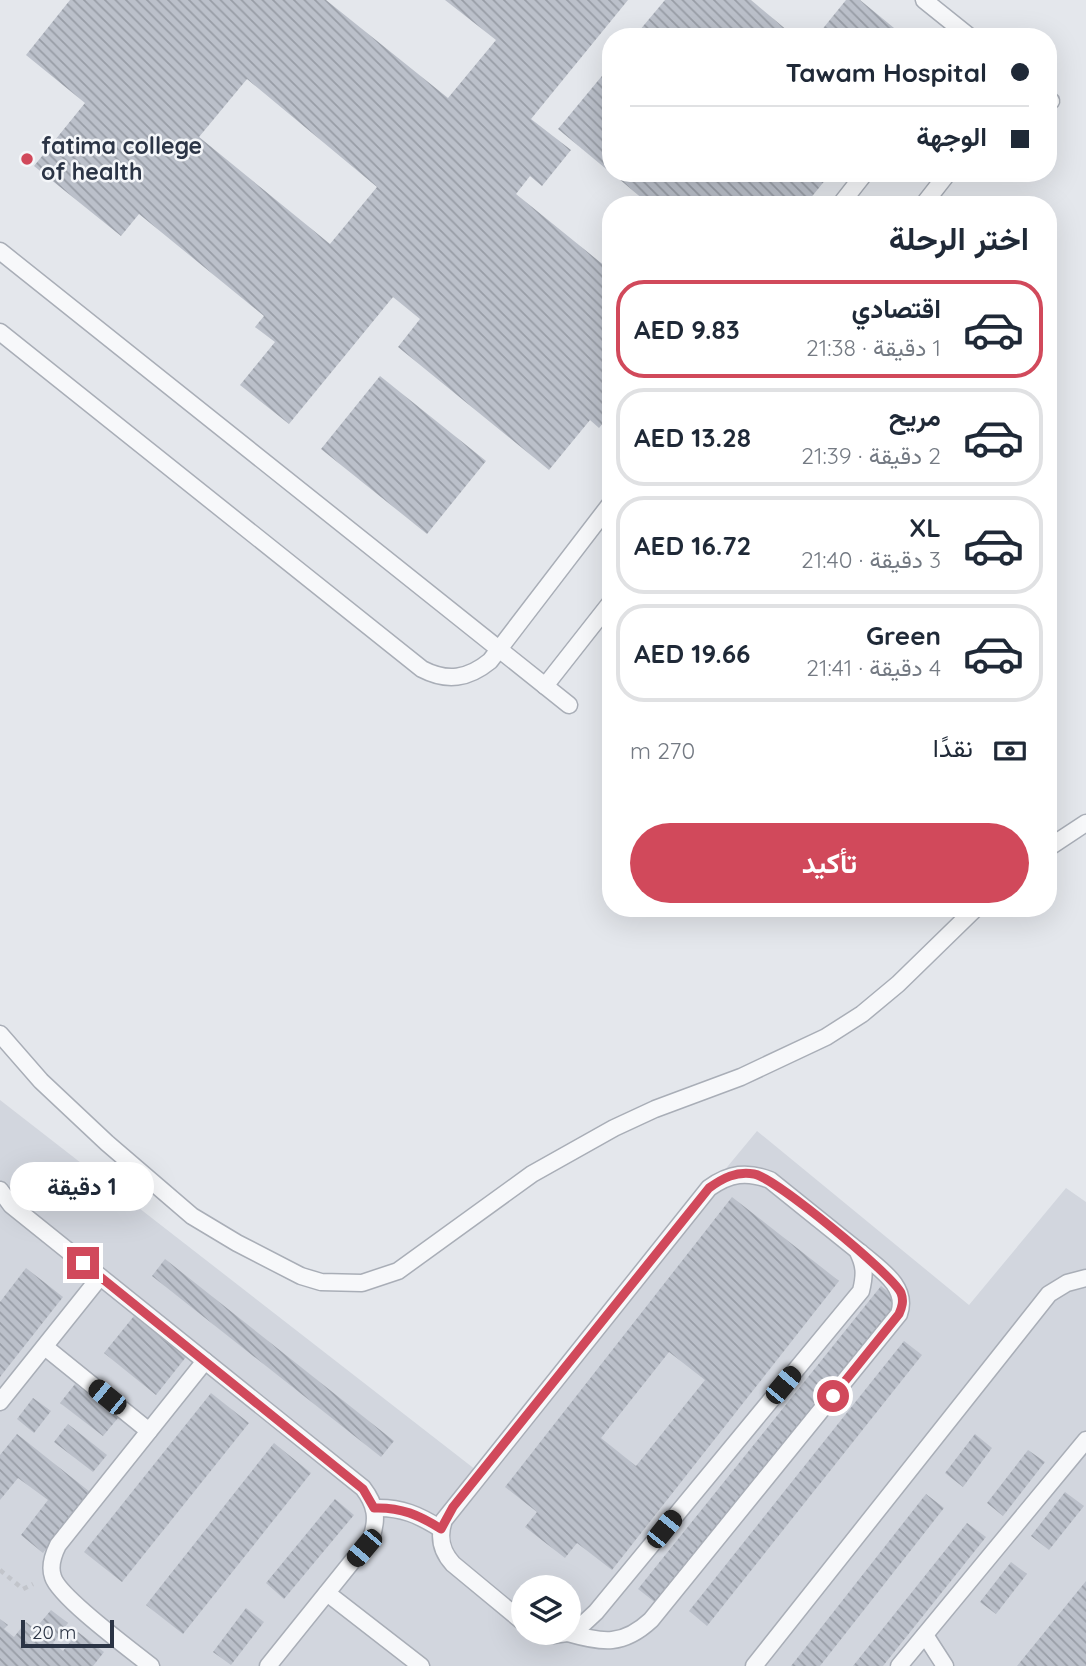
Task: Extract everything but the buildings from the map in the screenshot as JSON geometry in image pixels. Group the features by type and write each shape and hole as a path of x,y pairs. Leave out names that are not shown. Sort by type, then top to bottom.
{"lane":[{"path":"924,0 959,28"},
{"path":"930,196 941,182"},
{"path":"0,251 569,705"},
{"path":"0,332 422,669 435,676 450,678 478,671 602,515"},
{"path":"545,686 602,613"},
{"path":"1057,842 1086,823"},
{"path":"0,1034 41,1081 107,1143 192,1216 301,1276 321,1282 362,1283 398,1271 532,1174 604,1133 655,1109 784,1059 826,1037 862,1014 898,984 967,917"},
{"path":"511,1612 444,1554 441,1529 453,1507 709,1188 722,1178 738,1173 755,1174 771,1180 857,1250 897,1288 902,1296 899,1314 651,1620 639,1632 624,1639 605,1641 581,1636"},
{"path":"0,1190 6,1203 363,1489 374,1508 371,1538 268,1666"},
{"path":"581,1626 596,1612 861,1291 865,1277 864,1262 857,1250"},
{"path":"0,1402 100,1277"},
{"path":"754,1666 1049,1294 1067,1283 1086,1278"},
{"path":"45,1347 149,1431"},
{"path":"151,1666 70,1600 56,1585 52,1576 53,1555 58,1545 205,1361"},
{"path":"899,1666 1086,1440"},
{"path":"374,1508 409,1512 441,1529"},
{"path":"327,1593 421,1666"},
{"path":"925,1635 945,1666"}],"path":[{"path":"0,1570 23,1589 52,1576"}],"shaded area":[{"path":"0,1100 476,1470 757,1131 969,1305 1066,1188 1086,1202 1086,1666 0,1666"}],"place":[{"name":"fatima college of health","path":"27,159"}],"route":[{"path":"83,1263 363,1489 374,1508 409,1512 441,1529 453,1507 709,1188 722,1178 738,1173 755,1174 771,1180 846,1240 890,1279 902,1296 899,1314 833,1396"}]}
